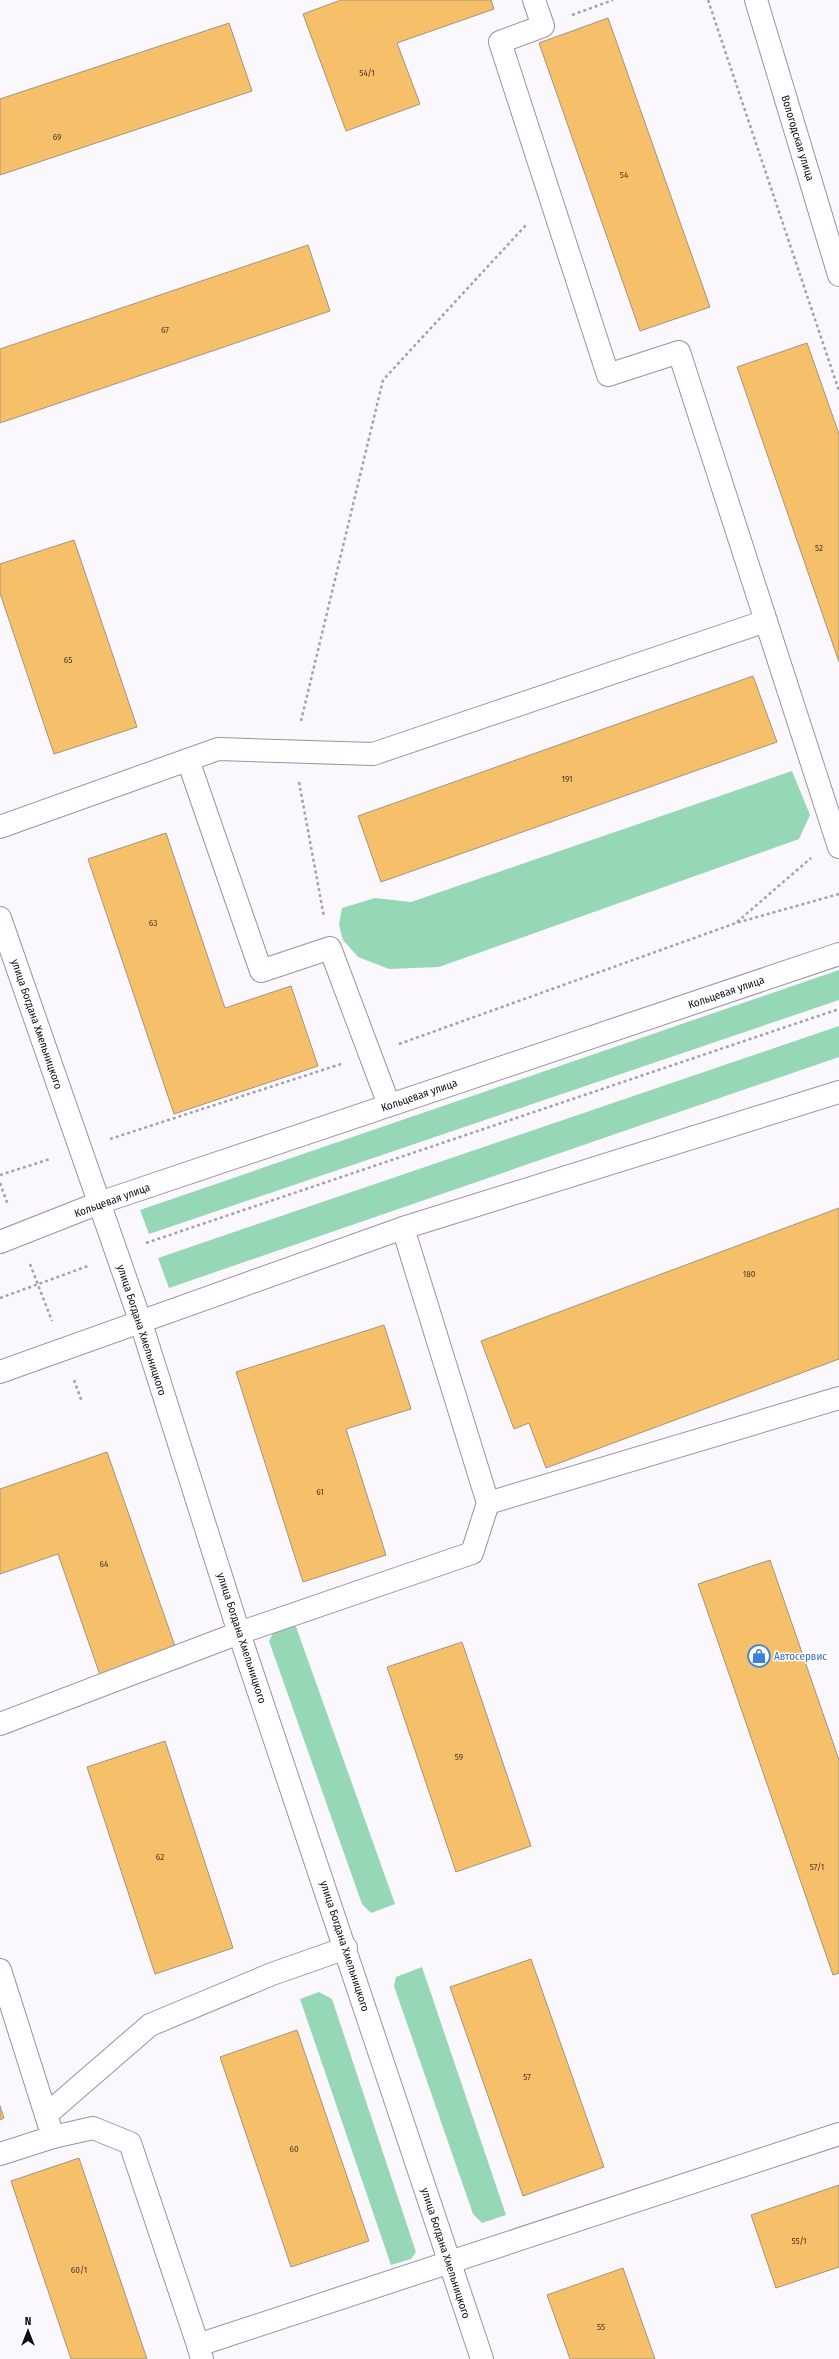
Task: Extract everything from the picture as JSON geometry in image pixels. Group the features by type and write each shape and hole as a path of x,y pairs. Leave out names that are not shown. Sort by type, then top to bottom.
{"main road":[{"path":"534,0 543,26 500,42 608,375 679,352 837,842"},
{"name":"Вологодская улица","path":"756,0 839,276"},
{"path":"0,826 218,749 373,754 766,621"},
{"path":"188,760 261,971 330,948 389,1105"},
{"name":"улица Богдана Хмельницкого","path":"0,918 140,1320 239,1633 346,1948 482,2359"},
{"name":"Кольцевая улица","path":"10,1238 99,1204 839,954"},
{"path":"0,1372 63,1351 140,1320 403,1228 839,1092"},
{"path":"0,1724 239,1633 472,1553 488,1503 403,1228"},
{"path":"488,1503 839,1398"},
{"path":"46,2114 150,2025 272,1974 346,1948"},
{"path":"0,1970 53,2136"},
{"path":"0,2154 53,2136 93,2128 130,2144 200,2352 450,2263 839,2134"}],"path":[{"path":"543,26 613,0"},
{"path":"708,0 839,391"},
{"path":"330,948 294,752 383,380 551,198"},
{"path":"736,924 837,842"},
{"path":"0,1175 369,1054 736,924 839,894"},
{"path":"0,1298 183,1230 839,1009"},
{"path":"0,1183 10,1238 38,1285 82,1402"}],"green space":[{"path":"792,771 810,815 799,839 439,967 389,969 358,957 343,940 339,925 342,908 375,898 411,902"},
{"path":"839,970 839,1000 149,1234 140,1210"},
{"path":"839,1026 839,1057 169,1288 158,1258"},
{"path":"295,1624 395,1904 371,1913 362,1904 269,1641 273,1633"},
{"path":"422,1967 506,2215 482,2223 473,2214 394,1986 396,1977"},
{"path":"319,1992 332,1999 416,2252 411,2259 391,2265 300,1999"}],"building":[{"path":"341,0 491,0 494,9 397,43 420,104 346,131 303,14"},
{"path":"608,18 710,307 640,331 539,43"},
{"path":"229,23 252,91 0,175 0,99"},
{"path":"308,245 330,311 0,423 0,349"},
{"path":"807,343 839,434 839,662 737,367"},
{"path":"74,540 137,727 54,754 0,593 0,564"},
{"path":"753,676 777,742 381,882 358,816"},
{"path":"166,833 225,1008 291,986 318,1066 174,1114 88,859"},
{"path":"839,1208 839,1359 546,1468 529,1423 514,1429 481,1341"},
{"path":"384,1325 411,1409 346,1429 386,1555 303,1582 236,1372"},
{"path":"107,1452 176,1649 100,1675 58,1554 0,1574 0,1489"},
{"path":"770,1560 839,1760 839,1973 833,1975 698,1584"},
{"path":"462,1642 531,1846 456,1872 387,1667"},
{"path":"165,1741 233,1948 155,1974 87,1767"},
{"path":"531,1959 604,2167 523,2196 450,1987"},
{"path":"297,2030 369,2241 291,2267 220,2057"},
{"path":"0,2106 4,2118 0,2120"},
{"path":"79,2158 147,2359 71,2359 11,2181"},
{"path":"839,2185 839,2267 776,2288 751,2215"},
{"path":"623,2268 655,2359 570,2359 547,2295"}],"place":[{"name":"Автосервис","path":"759,1656"}]}
